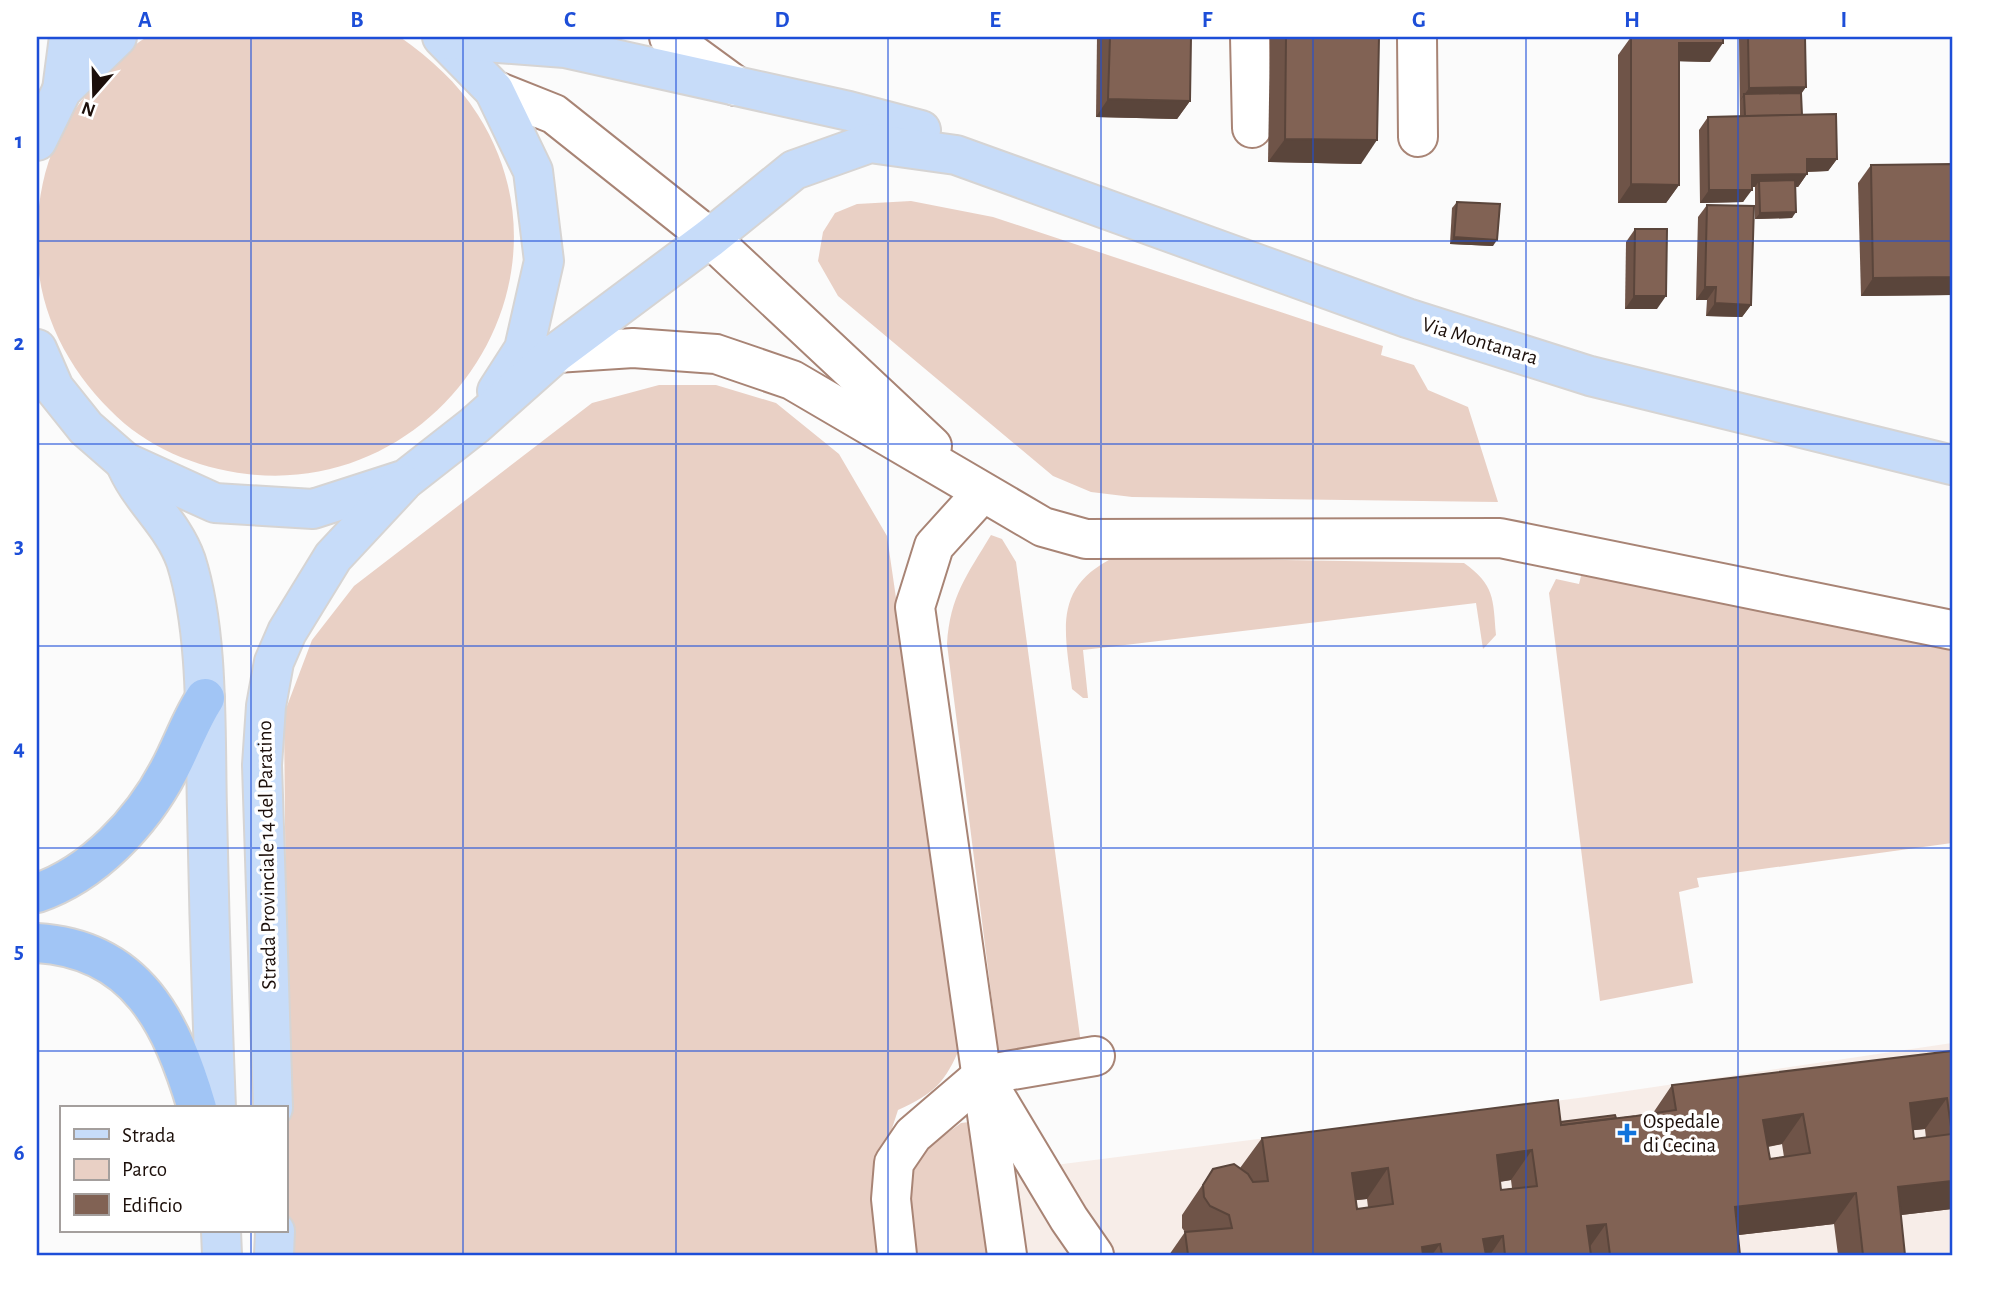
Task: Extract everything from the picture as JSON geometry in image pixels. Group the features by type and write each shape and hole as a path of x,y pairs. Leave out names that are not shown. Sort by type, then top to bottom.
{"highway":[{"path":"37,893 85,868 144,809 167,773 188,724 205,698"},
{"path":"37,943 94,957 136,984 167,1028 181,1057 196,1106"}],"main road":[{"path":"37,141 62,90 69,37"},
{"path":"62,90 117,37"},
{"path":"443,38 565,48 914,128 985,153 1020,178"},
{"path":"443,38 494,90 533,171 544,261 524,349 475,425"},
{"name":"Via Montanara","path":"406,479 475,425 556,353 710,238 794,170 870,143 956,155 1407,318 1590,376 1952,465"},
{"path":"37,349 46,373 86,428 125,462 215,503 313,509 406,479"},
{"path":"125,462 132,478 153,504 185,559 193,588 205,698 209,937 216,1106"},
{"name":"Strada Provinciale 14 del Paratino","path":"273,1106 262,765 266,706 274,662 287,632 333,557 406,479"},
{"path":"222,1232 222,1255"},
{"path":"274,1255 275,1232"}],"street":[{"path":"565,48 611,37"},
{"path":"669,37 736,86"},
{"path":"1250,37 1252,128"},
{"path":"1417,37 1418,137"},
{"path":"494,90 554,114 710,238 982,493"},
{"path":"556,353 633,348 716,354 792,380 1043,527 1086,539 1500,538 1952,630"},
{"path":"982,493 934,546 915,607 1007,1255"},
{"path":"897,1255 891,1199 894,1163 913,1135 983,1075 1095,1056"},
{"path":"983,1075 1094,1255"},
{"path":"997,1177 1040,1171"}],"shaded area":[{"name":"Ospedale di Cecina","path":"1952,1043 1952,1255 1026,1255 1016,1170 1586,1097"}],"green space":[{"path":"147,37 400,37 443,72 478,115 506,179 514,245 502,308 475,366 433,415 379,451 317,472 247,474 209,467 173,454 139,435 94,393 68,355 48,314 38,269 38,219 45,173 62,131 88,92 130,49"},
{"path":"911,201 993,217 1383,346 1381,355 1414,365 1428,390 1468,407 1498,502 1132,497 1091,492 1053,476 838,296 818,261 823,232 835,213 857,204"},
{"path":"659,385 716,385 776,403 839,454 887,536 961,1045 944,1078 930,1092 898,1110 877,1175 883,1255 289,1255 284,714 312,640 354,586 592,403"},
{"path":"991,535 1002,539 1016,562 1081,1044 999,1056 947,644 952,612 961,586"},
{"path":"1115,557 1464,563 1482,578 1487,586 1494,612 1496,635 1483,649 1476,603 1083,650 1088,698 1083,698 1072,689 1067,648 1067,612 1081,582 1095,569"},
{"path":"1582,572 1952,649 1952,843 1697,878 1699,887 1679,892 1693,983 1600,1001 1549,593 1556,579 1579,584"},
{"path":"969,1122 991,1255 909,1255 909,1170 924,1150 961,1123"}],"building":[{"path":"1110,37 1191,37 1190,101 1108,99"},
{"path":"1286,37 1379,37 1377,140 1285,139"},
{"path":"1631,37 1723,37 1723,43 1679,43 1679,185 1631,184"},
{"path":"1748,37 1805,37 1806,87 1749,88"},
{"path":"1801,93 1802,115 1745,116 1744,94"},
{"path":"1836,114 1837,159 1807,159 1807,174 1752,175 1752,190 1709,190 1708,117"},
{"path":"1952,164 1952,277 1873,278 1871,165"},
{"path":"1795,180 1796,212 1760,213 1759,181"},
{"path":"1457,202 1500,204 1497,240 1454,237"},
{"path":"1707,205 1754,206 1751,305 1715,303 1716,287 1705,287"},
{"path":"1635,229 1667,229 1666,296 1634,296"},
{"name":"Ospedale di Cecina","path":"1952,1051 1952,1134 1952,1181 1898,1187 1905,1255 1863,1255 1856,1193 1735,1207 1740,1255 1610,1255 1606,1224 1587,1226 1591,1255 1505,1255 1503,1236 1483,1239 1486,1255 1442,1255 1440,1244 1422,1247 1423,1255 1188,1255 1185,1232 1232,1228 1229,1215 1210,1206 1204,1197 1203,1185 1213,1169 1234,1164 1248,1174 1253,1182 1268,1181 1262,1138 1558,1100 1561,1125 1636,1116 1676,1110 1672,1085","holes":["1947,1098 1952,1134 1914,1139 1910,1103","1803,1114 1810,1153 1770,1159 1763,1120","1532,1150 1537,1186 1501,1190 1497,1155","1388,1168 1393,1204 1357,1209 1352,1173"]},
{"path":"1615,1115 1616,1118 1561,1125 1561,1122"}],"place":[{"name":"Ospedale di Cecina","path":"1627,1133"}]}
